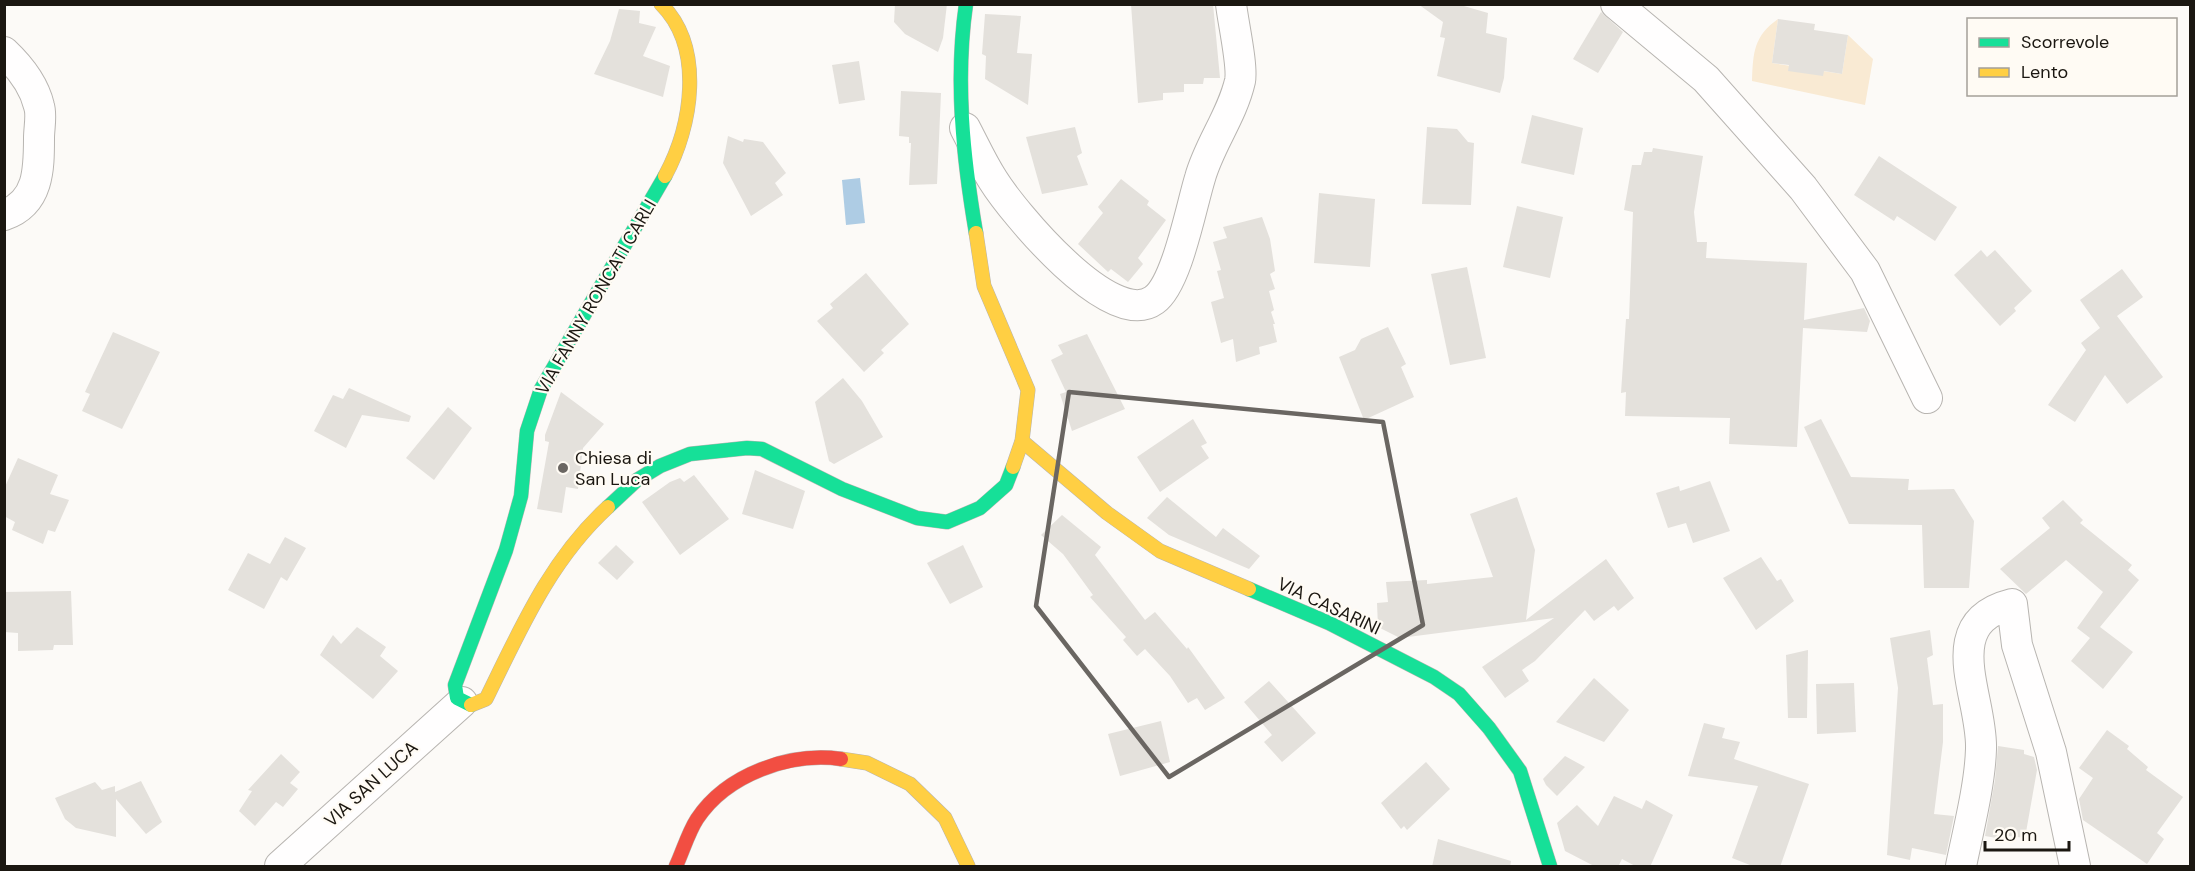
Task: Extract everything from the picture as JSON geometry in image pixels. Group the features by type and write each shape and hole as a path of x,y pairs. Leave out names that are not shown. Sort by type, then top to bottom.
{"main road":[{"name":"VIA FANNY RONCATI CARLI","path":"462,702 458,698 455,685 502,559 522,496 527,431 541,389 635,231 668,170 687,121 689,63 676,19 661,4"},
{"path":"462,702 475,705 486,699 533,603 560,560 594,520 637,480 660,466 690,454 747,448 762,449 842,489 917,518 947,522 980,508 1006,484 1022,441 1028,390 984,286 962,122 962,32 966,4"},
{"name":"VIA CASARINI","path":"1022,441 1111,516 1160,551 1329,623 1434,677 1459,694 1489,728 1520,771 1550,867"},
{"path":"676,867 680,850 691,829 707,808 727,790 750,774 775,763 801,757 829,756 860,759 907,780 942,814 956,836 968,867"}],"street":[{"path":"962,122 993,180 1029,227 1073,271 1116,303 1141,306 1152,302 1163,292 1178,259 1202,172 1240,80 1231,4"},
{"path":"1616,4 1706,79 1803,188 1865,271 1927,398"},
{"path":"4,52 32,85 40,107 39,169 36,181 26,202 4,215"},
{"path":"1961,867 1981,748 1971,687 1972,629 1980,618 1992,609 2012,604 2017,645 2051,752 2074,867"},
{"name":"VIA SAN LUCA","path":"280,867 462,702"}],"highlighted area":[{"path":"1069,392 1383,422 1423,625 1169,777 1036,606"}],"shaded area":[{"path":"1778,19 1772,63 1842,74 1848,35 1873,59 1865,105 1752,81 1754,53 1759,38"}],"water":[{"path":"860,178 865,223 846,225 842,180"}],"building":[{"path":"895,4 947,4 943,38 938,52 905,34 894,22"},
{"path":"1131,4 1213,4 1220,78 1204,78 1203,84 1184,84 1184,92 1163,93 1163,100 1138,103"},
{"path":"1418,4 1457,4 1488,13 1486,33 1507,38 1504,78 1500,93 1437,76 1445,38 1440,37 1443,22"},
{"path":"619,9 640,11 639,23 656,27 643,56 670,66 663,97 594,74 610,41"},
{"path":"1601,12 1623,32 1598,73 1573,59"},
{"path":"985,14 1021,16 1017,53 1032,54 1028,105 985,79 986,56 982,54"},
{"path":"1778,19 1815,24 1814,30 1848,35 1842,74 1824,71 1823,76 1788,71 1789,65 1772,63"},
{"path":"859,61 865,100 839,104 832,65"},
{"path":"901,91 941,93 937,184 909,185 911,143 909,143 909,137 899,136"},
{"path":"1532,115 1583,128 1574,175 1521,163"},
{"path":"1075,127 1082,153 1077,156 1088,185 1042,194 1026,137"},
{"path":"1427,127 1457,129 1468,142 1474,143 1471,205 1422,204"},
{"path":"728,136 743,142 744,139 763,142 786,173 775,183 783,195 751,216 723,163"},
{"path":"1653,148 1703,156 1694,212 1697,242 1707,242 1706,258 1807,263 1804,320 1864,308 1870,321 1867,332 1803,328 1797,447 1729,444 1730,418 1625,416 1626,392 1621,393 1626,319 1629,319 1633,212 1624,210 1632,165 1641,165 1644,152 1652,152"},
{"path":"1879,156 1957,207 1935,241 1897,216 1894,221 1854,195"},
{"path":"1121,179 1149,201 1147,205 1166,220 1138,258 1143,264 1128,282 1111,269 1108,272 1078,244 1103,213 1098,207"},
{"path":"1319,193 1375,199 1370,267 1314,263"},
{"path":"1517,206 1563,217 1550,278 1503,267"},
{"path":"1262,217 1270,239 1275,271 1270,274 1275,289 1269,291 1274,310 1271,312 1277,342 1259,347 1260,354 1236,362 1233,339 1221,343 1211,302 1224,298 1217,271 1221,270 1213,242 1227,238 1223,227"},
{"path":"1981,250 1987,257 1995,250 2032,291 2014,308 2016,311 2000,326 1954,275"},
{"path":"1467,267 1486,358 1450,365 1431,274"},
{"path":"2122,269 2143,297 2117,316 2163,377 2127,404 2105,375 2075,422 2048,405 2086,350 2081,343 2100,328 2080,300"},
{"path":"866,273 909,324 881,350 884,353 864,372 817,321 833,308 830,304"},
{"path":"1388,327 1406,364 1401,367 1414,397 1364,420 1339,357 1355,350 1361,339"},
{"path":"113,332 160,352 122,429 82,411 90,394 85,392"},
{"path":"1087,334 1125,409 1072,431 1060,394 1066,392 1051,360 1063,354 1058,345"},
{"path":"843,378 862,401 883,437 834,464 829,461 815,402"},
{"path":"349,388 411,416 409,422 362,415 346,448 314,431 333,395 343,399"},
{"path":"561,392 604,424 583,448 578,489 566,487 562,513 537,509 549,442 545,441 545,435"},
{"path":"448,407 472,428 434,480 406,458"},
{"path":"1193,419 1207,443 1201,446 1209,458 1160,492 1137,457"},
{"path":"1821,419 1851,477 1909,479 1908,490 1954,489 1974,521 1969,588 1924,588 1922,525 1849,524 1804,427"},
{"path":"18,458 58,475 50,494 69,500 55,532 48,530 43,544 12,530 15,522 4,516 4,489"},
{"path":"755,470 805,491 793,529 742,514"},
{"path":"694,475 729,519 680,555 642,502 670,482 680,478 684,482"},
{"path":"1710,481 1730,531 1693,543 1686,523 1668,528 1656,493 1679,486 1680,491"},
{"path":"1167,497 1216,537 1223,528 1260,556 1249,569 1169,535 1147,518"},
{"path":"1517,497 1535,550 1526,620 1606,559 1634,598 1618,611 1614,606 1594,621 1585,610 1535,661 1522,670 1529,681 1505,698 1482,667 1554,618 1400,638 1378,627 1377,603 1388,602 1386,582 1427,580 1427,584 1493,577 1470,514"},
{"path":"2063,500 2083,520 2080,523 2132,565 2128,570 2139,580 2100,627 2133,652 2103,689 2071,661 2090,638 2077,628 2103,592 2066,560 2026,594 2000,569 2050,528 2042,518"},
{"path":"1062,515 1101,547 1095,555 1145,620 1155,612 1187,649 1188,647 1225,698 1205,710 1197,698 1188,703 1170,676 1145,649 1137,656 1123,640 1126,637 1090,597 1093,595 1063,554 1041,535"},
{"path":"285,537 306,548 287,581 281,577 264,609 228,590 248,553 270,564"},
{"path":"616,545 634,562 617,580 598,563"},
{"path":"963,545 983,587 950,604 927,563"},
{"path":"1761,557 1777,581 1781,579 1794,601 1756,630 1723,578"},
{"path":"71,591 73,645 54,645 53,650 18,651 18,633 4,632 4,592"},
{"path":"357,627 386,647 380,656 398,671 373,699 320,655 333,635 341,644"},
{"path":"1930,630 1933,655 1927,658 1933,705 1943,704 1943,742 1934,814 1954,816 1946,855 1912,848 1910,860 1887,855 1898,688 1890,638"},
{"path":"1808,650 1807,718 1788,718 1786,655"},
{"path":"1594,678 1629,710 1604,742 1556,722"},
{"path":"1269,681 1316,733 1282,762 1264,742 1272,735 1244,702"},
{"path":"1854,683 1856,732 1817,734 1816,684"},
{"path":"1161,721 1170,762 1120,776 1108,734"},
{"path":"1704,723 1725,728 1722,738 1740,742 1734,759 1809,784 1780,867 1755,867 1732,858 1758,786 1688,776"},
{"path":"2107,730 2129,746 2127,749 2148,767 2146,770 2183,797 2157,833 2164,839 2147,864 2083,820 2079,799 2093,778 2079,768"},
{"path":"1998,746 2024,750 2024,754 2034,757 2037,770 2025,838 2009,836 2008,840 1985,836 1995,780"},
{"path":"281,754 300,772 290,783 298,789 283,807 276,802 255,826 239,811 252,791 248,790"},
{"path":"1565,756 1585,767 1557,796 1543,779"},
{"path":"1426,762 1450,789 1407,830 1404,826 1401,829 1381,803"},
{"path":"141,781 162,822 146,834 116,799 116,837 76,828 65,819 55,798 95,782 102,790 115,786 115,792"},
{"path":"1614,796 1642,809 1646,800 1673,815 1650,867 1637,867 1622,859 1618,867 1596,867 1565,851 1557,823 1577,805 1598,826"},
{"path":"1438,839 1511,861 1510,867 1432,867"}],"traffic: fast":[{"path":"966,4 961,61 962,118 967,176 976,233"},
{"path":"471,705 457,698 455,685 506,550 521,496 527,431 541,389 665,176"},
{"path":"608,507 637,480 660,466 690,454 747,448 762,449 842,489 917,518 947,522 980,508 1006,485 1013,467"},
{"path":"1249,589 1329,623 1434,677 1459,694 1489,728 1520,771 1550,866"}],"traffic: slow":[{"path":"661,4 675,22 684,42 689,65 690,88 682,134 665,176"},
{"path":"976,233 984,286 1028,390 1022,441 1013,467"},
{"path":"1022,441 1107,513 1160,551 1249,589"},
{"path":"471,705 486,699 524,622 553,573 569,550 608,507"},
{"path":"841,759 867,763 910,784 945,818 968,866"}],"traffic: jam":[{"path":"676,866 697,819 710,803 742,778 781,763 801,759 841,759"}],"place":[{"name":"Chiesa di San Luca","path":"563,468"}]}
